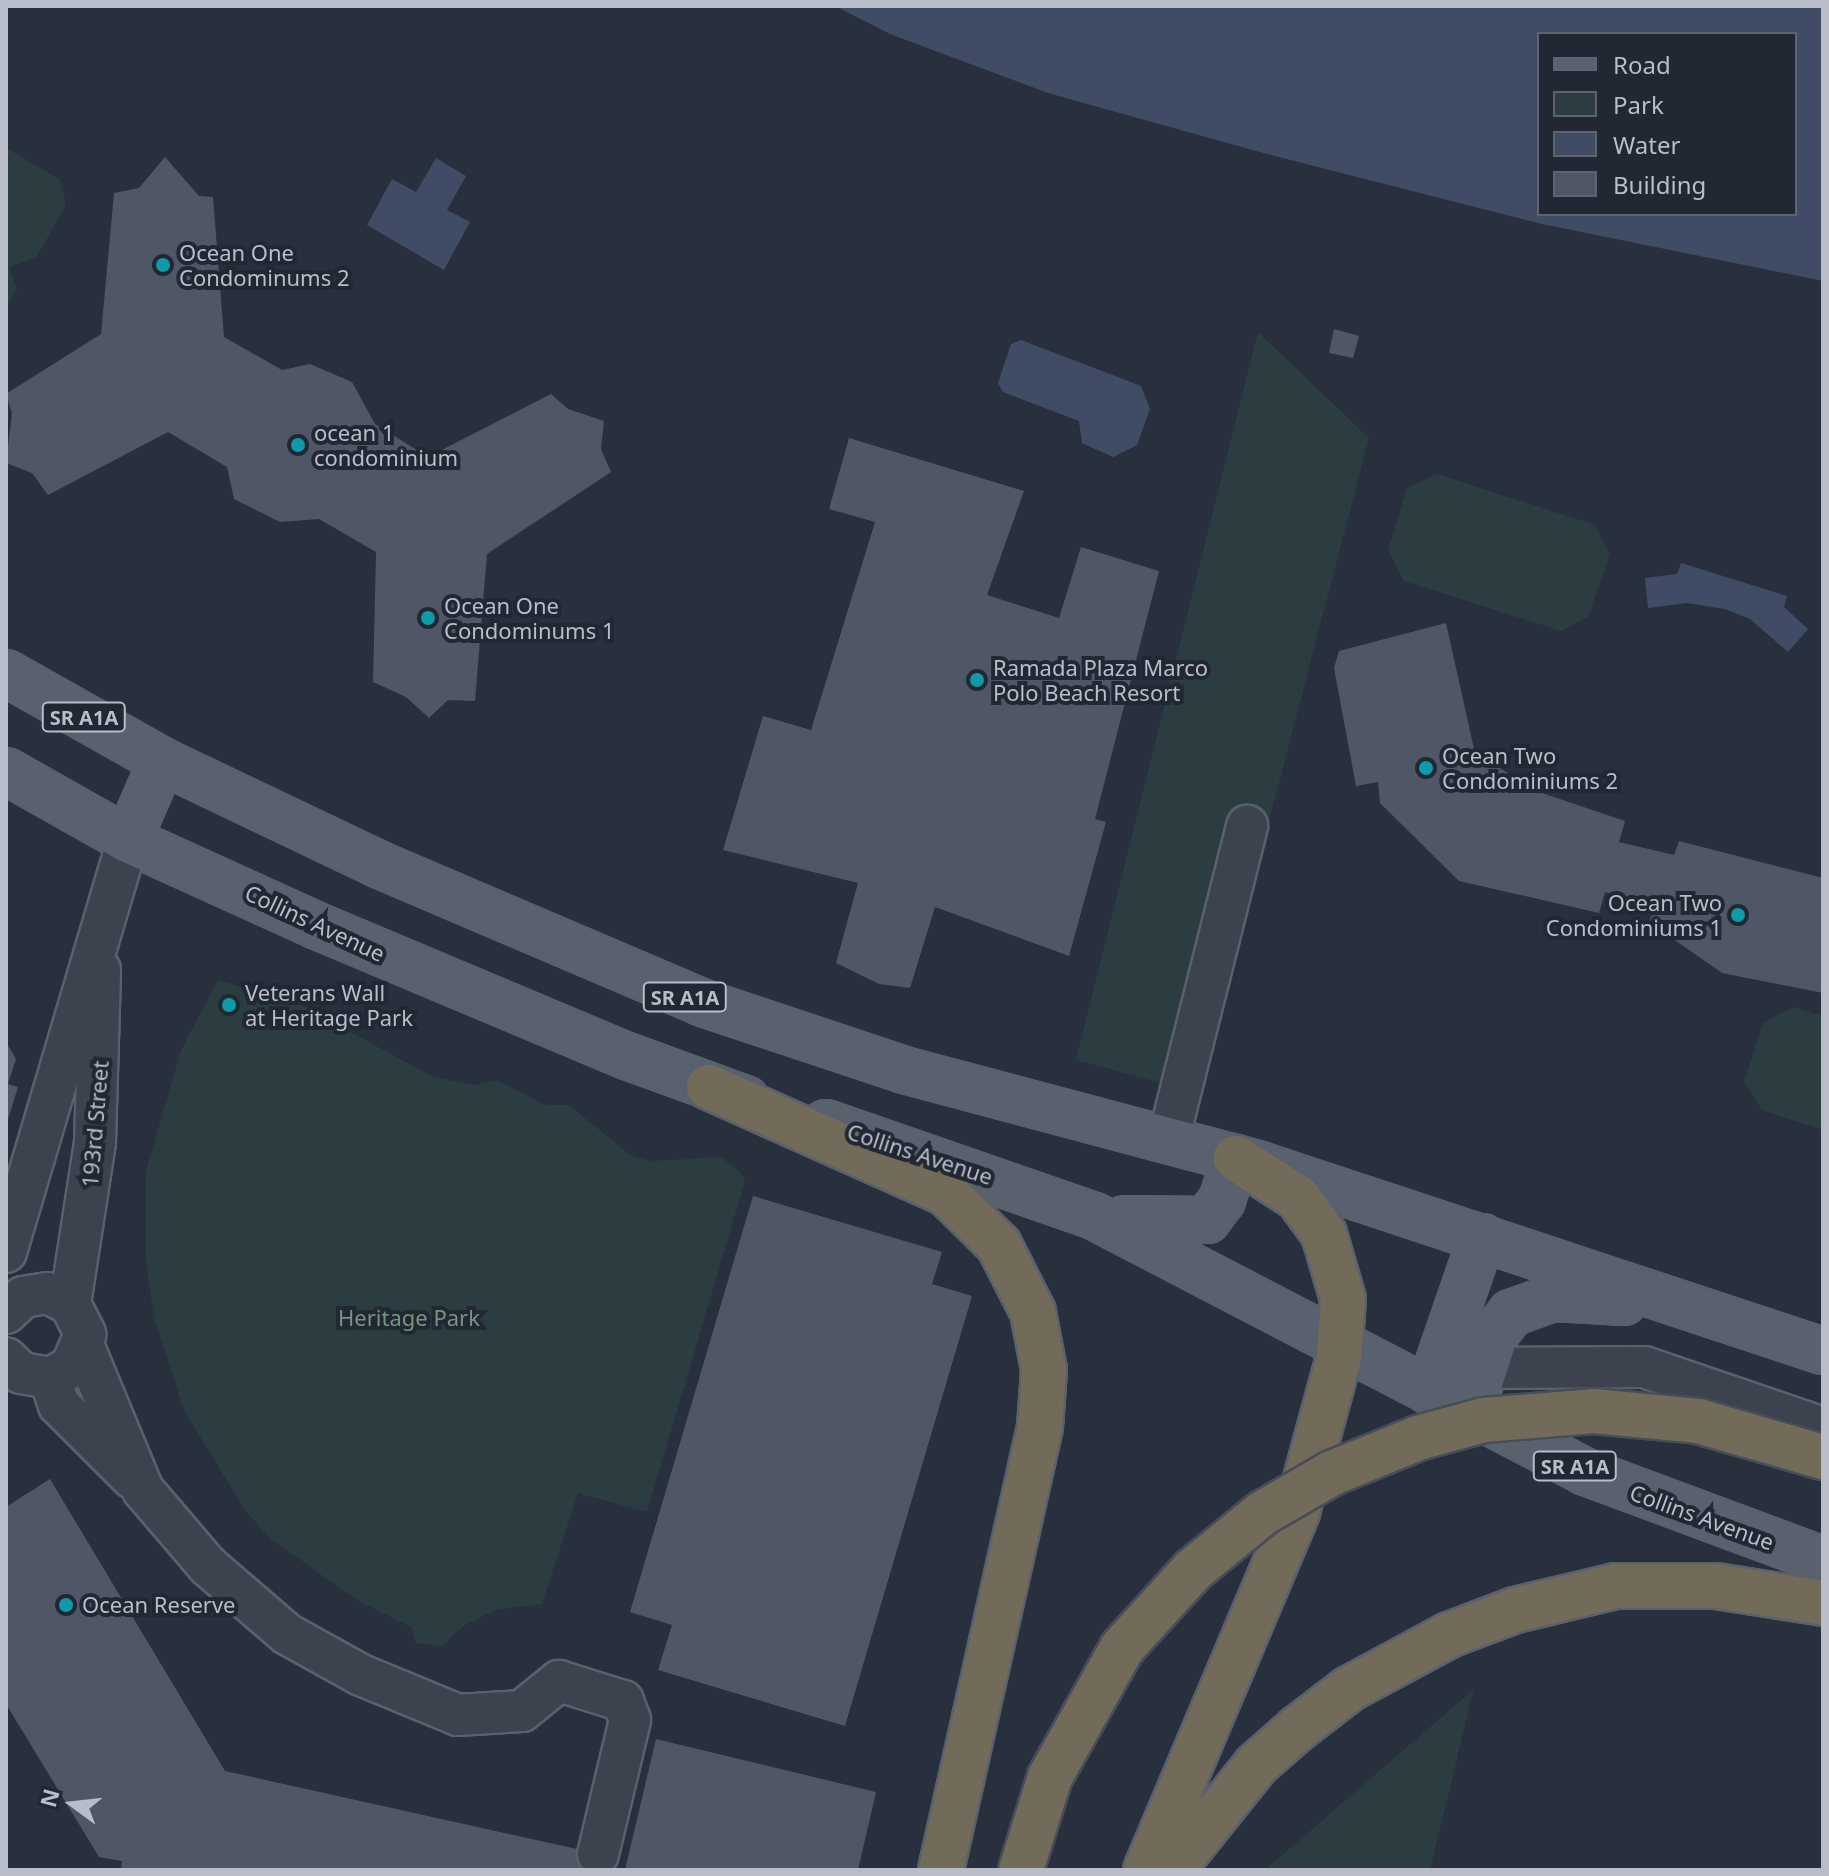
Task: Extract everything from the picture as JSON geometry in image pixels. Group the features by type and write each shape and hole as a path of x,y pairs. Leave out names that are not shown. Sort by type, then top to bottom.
{"highway":[{"path":"709,1087 946,1193 999,1245 1033,1312 1044,1370 1040,1427 941,1870"},
{"path":"1146,1870 1297,1512 1326,1423 1341,1342 1340,1282 1324,1234 1298,1198 1236,1158"},
{"path":"1021,1870 1050,1777 1122,1648 1193,1570 1263,1513 1332,1473 1459,1426 1593,1411 1698,1421 1823,1457"},
{"path":"1172,1870 1256,1765 1297,1729 1361,1682 1460,1631 1550,1599 1616,1586 1716,1586 1823,1603"}],"main road":[{"name":"SR A1A","path":"6,673 162,761 490,916 678,994 891,1066 1236,1158 1823,1351"},
{"path":"128,840 162,761"},
{"name":"Collins Avenue","path":"6,771 128,840 415,969 709,1087 947,1160 1094,1216 1341,1342 1429,1391 1637,1494 1823,1560"},
{"path":"1094,1216 1187,1225 1207,1220 1222,1200 1236,1158"},
{"path":"1429,1391 1482,1237"},
{"path":"1471,1411 1502,1322 1523,1304 1571,1298 1691,1307"}],"street":[{"path":"1168,1141 1247,826"},
{"name":"193rd Street","path":"6,1252 128,840"},
{"name":"193rd Street","path":"98,943 104,1013 95,1142 70,1304 83,1322 83,1345 143,1490"},
{"path":"6,1313 36,1293 70,1304"},
{"path":"24,1377 71,1367 83,1345"},
{"path":"1484,1368 1644,1367 1823,1428"},
{"path":"24,1377 59,1405 143,1490 208,1566 276,1624 361,1675 431,1707 471,1716 522,1711 559,1681 623,1701 630,1720 598,1854"}],"green space":[{"path":"6,148 60,180 66,205 36,258 9,267 17,289 6,307"},
{"path":"1258,332 1369,438 1198,1093 1076,1060"},
{"path":"1437,474 1595,525 1610,554 1588,617 1561,631 1404,581 1388,550 1407,488"},
{"name":"Heritage Park","path":"218,980 305,1007 433,1077 475,1085 497,1080 545,1105 569,1105 630,1155 649,1161 721,1157 740,1172 745,1181 647,1512 578,1493 542,1604 495,1610 465,1625 442,1646 416,1643 411,1627 357,1600 271,1539 244,1509 184,1410 154,1317 146,1262 146,1171 181,1050"},
{"path":"1793,1007 1823,1016 1823,1130 1762,1110 1744,1082 1763,1023"},
{"path":"1474,1689 1430,1870 1265,1870"}],"water":[{"path":"835,6 1823,6 1823,281 1542,224 1267,154 1048,93 890,34"},
{"path":"436,158 466,176 447,210 470,222 444,270 367,225 392,179 416,192"},
{"path":"1021,340 1141,386 1150,409 1137,445 1113,457 1082,443 1079,421 1003,392 998,383 1011,344"},
{"path":"1681,563 1787,596 1784,607 1808,629 1788,652 1750,619 1725,609 1687,603 1648,608 1645,578 1677,574"}],"building":[{"path":"165,157 199,196 213,197 224,337 282,370 310,364 352,382 375,424 428,457 551,394 568,409 604,421 601,449 611,472 487,554 475,701 448,700 429,718 406,697 373,682 376,552 319,519 280,522 234,499 227,467 168,432 48,495 32,473 6,463 12,413 6,394 101,334 114,193 139,188"},
{"path":"1334,329 1359,336 1353,358 1329,353"},
{"name":"Ramada Plaza Marco Polo Beach Resort","path":"849,438 1024,491 987,595 1059,618 1081,547 1159,571 1095,819 1106,822 1069,956 935,907 910,988 879,984 836,963 858,883 723,850 763,716 811,730 875,522 829,509"},
{"name":"Ocean Two Condominiums 2","path":"1446,623 1475,753 1539,792 1625,821 1619,842 1674,855 1679,841 1823,878 1823,993 1722,973 1649,922 1655,908 1605,892 1599,913 1459,881 1380,803 1378,782 1356,786 1334,668 1339,651"},
{"path":"6,1042 16,1059 8,1084 18,1087 7,1123"},
{"path":"753,1196 942,1252 932,1284 972,1296 845,1726 658,1670 672,1625 630,1612"},
{"name":"Ocean Reserve","path":"50,1479 225,1771 604,1855 600,1870 121,1870 122,1861 99,1857 6,1704 6,1507"},
{"path":"656,1739 876,1792 858,1870 625,1870"}],"place":[{"name":"Ocean One Condominums 2","path":"163,265"},
{"name":"ocean 1 condominium","path":"298,445"},
{"name":"Ocean One Condominums 1","path":"428,618"},
{"name":"Ramada Plaza Marco Polo Beach Resort","path":"977,680"},
{"name":"Ocean Two Condominiums 2","path":"1426,768"},
{"name":"Ocean Two Condominiums 1","path":"1738,915"},
{"name":"Veterans Wall at Heritage Park","path":"229,1005"},
{"name":"Ocean Reserve","path":"66,1605"}]}
